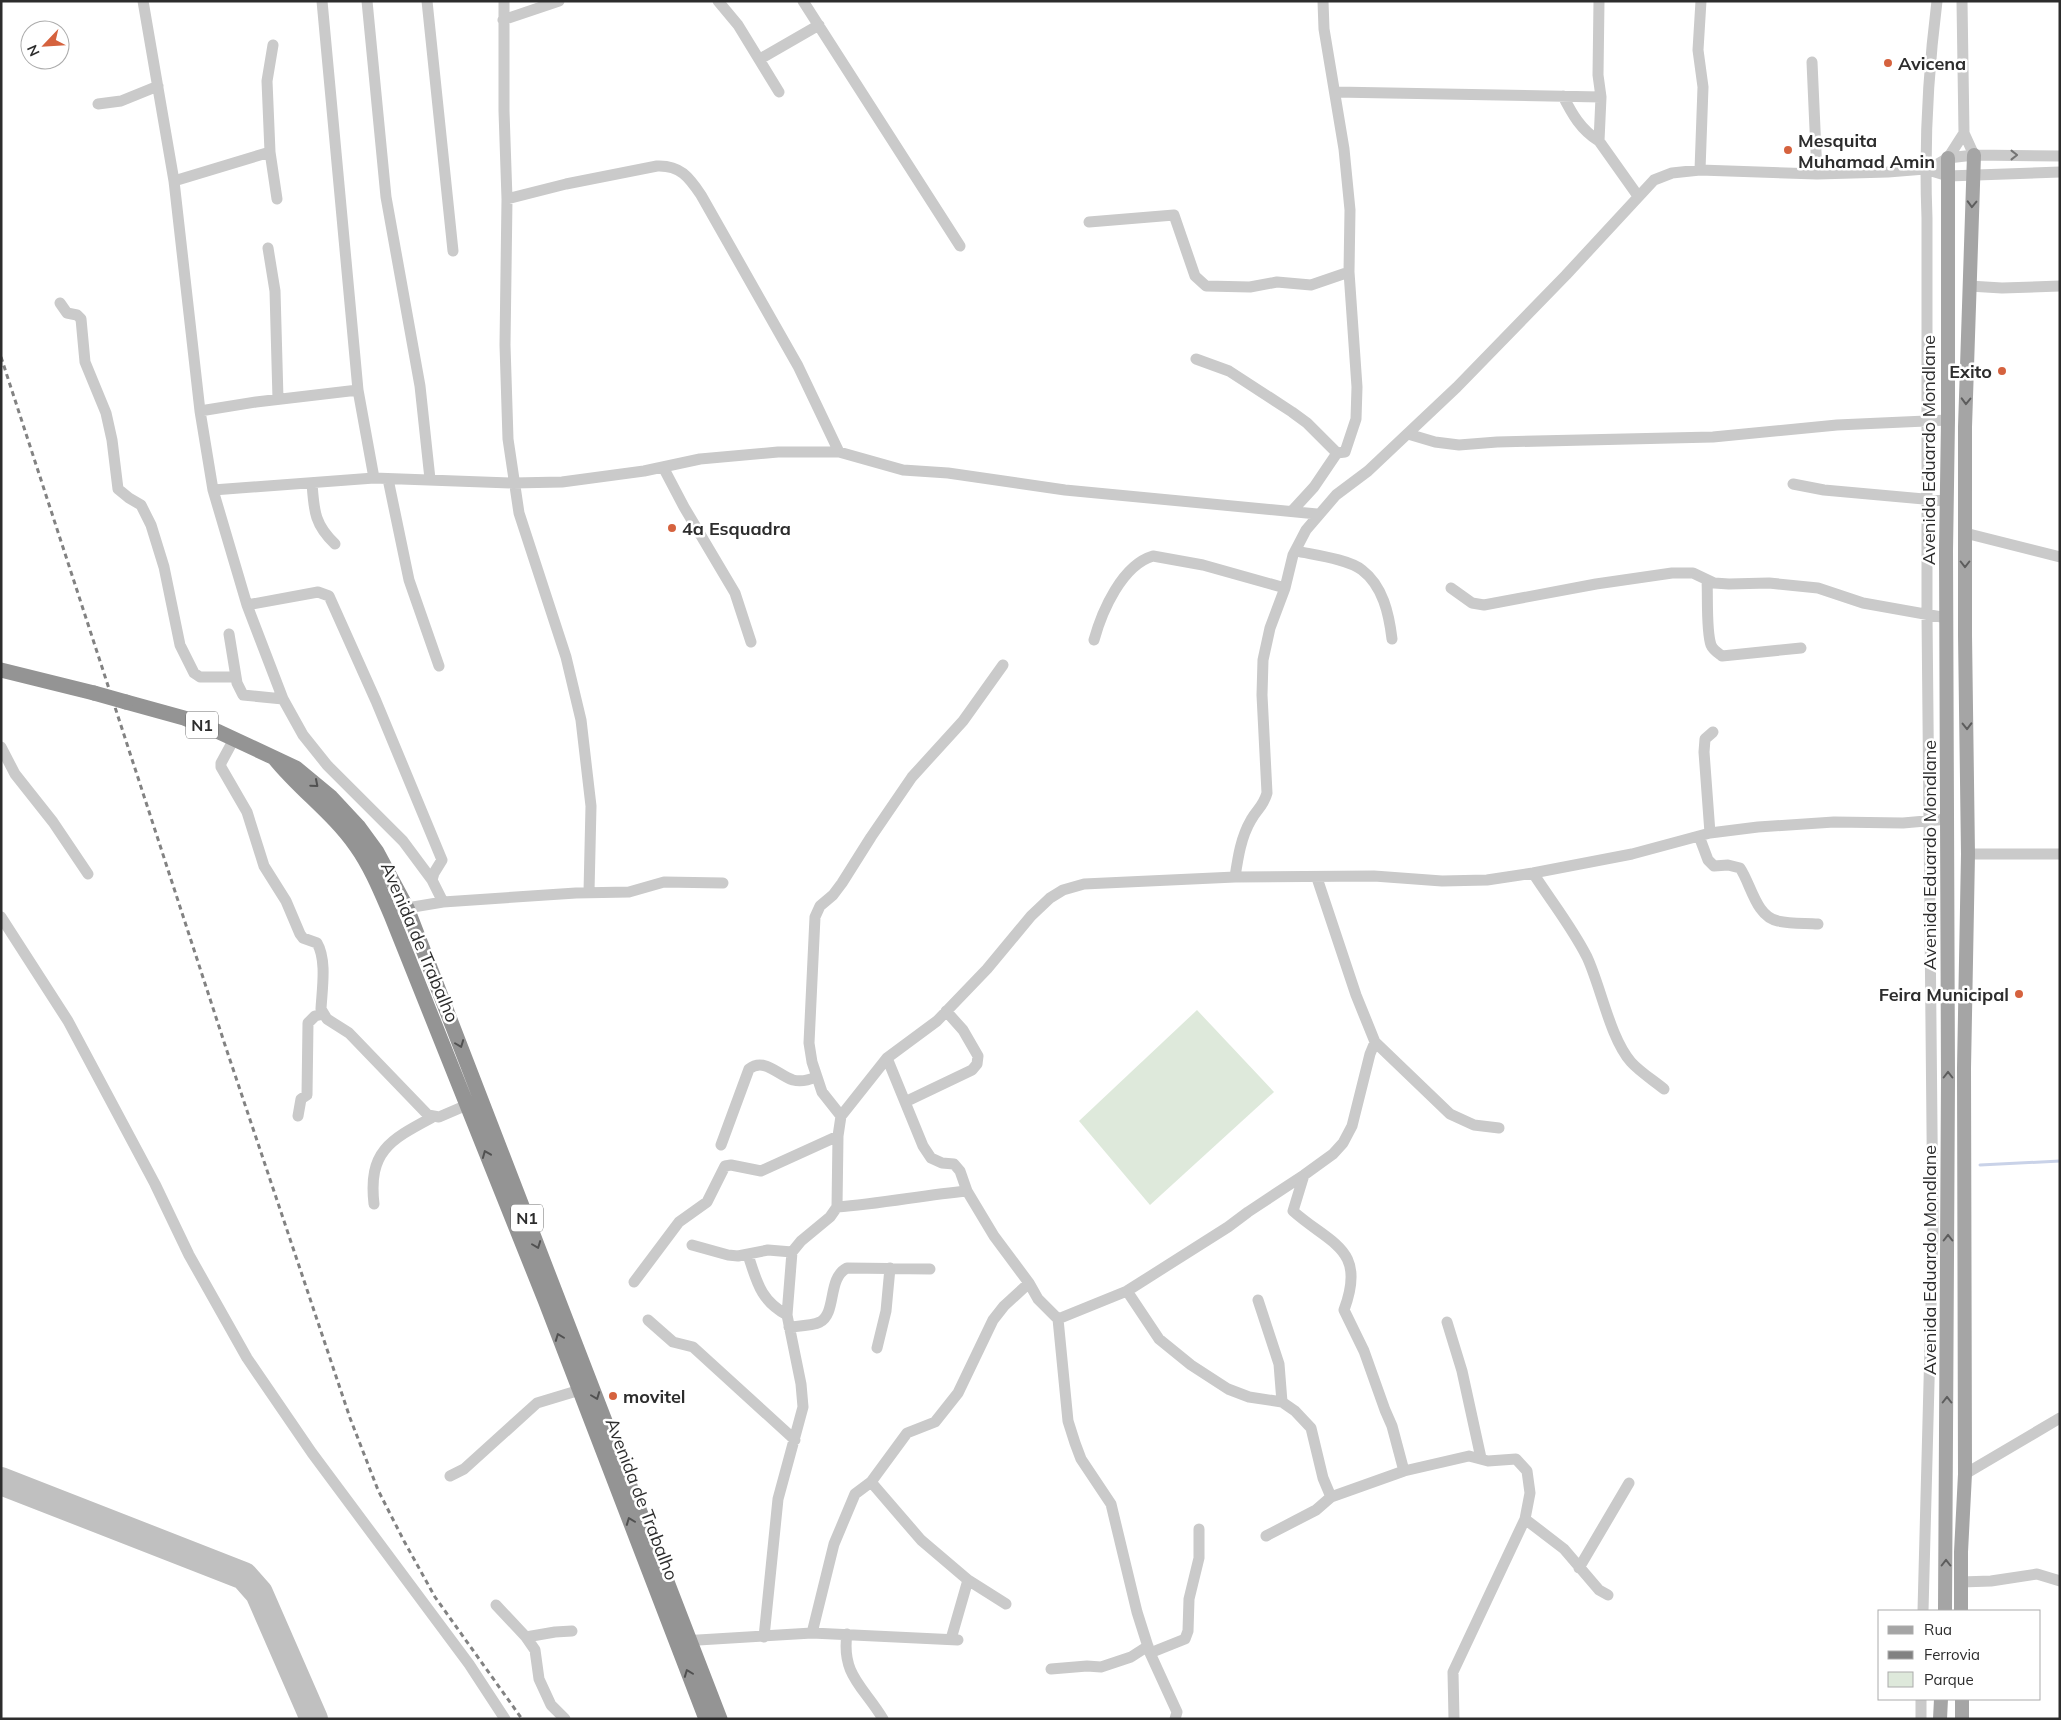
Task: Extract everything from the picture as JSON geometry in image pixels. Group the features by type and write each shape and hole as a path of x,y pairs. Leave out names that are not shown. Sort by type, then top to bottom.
{"highway":[{"name":"N1","path":"1,670 184,718 274,758"},
{"name":"Avenida de Trabalho","path":"274,758 296,768 331,798 358,826 377,852 407,908 450,1019 503,1176 683,1641 720,1719"},
{"name":"Avenida de Trabalho","path":"274,758 289,777 332,817 357,846 391,914 467,1105 503,1176"},
{"path":"435,1024 450,1019"},
{"name":"Avenida de Trabalho","path":"551,1298 580,1390 609,1448"},
{"name":"Avenida de Trabalho","path":"683,1641 706,1719"}],"main road":[{"name":"Avenida Eduardo Mondlane","path":"1961,1610 1965,1474 1964,1068 1968,854 1965,473 1974,155"},
{"name":"Avenida Eduardo Mondlane","path":"1945,1610 1948,1078 1946,501 1948,420 1948,158"},
{"path":"1947,471 1965,473"},
{"path":"1948,854 1968,854"},
{"path":"1940,1719 1941,1700"},
{"path":"1962,1700 1962,1719"}],"street":[{"path":"143,1 174,181 200,411 213,490 246,605 284,699 311,747 403,841 432,880 443,902"},
{"path":"322,1 358,390 374,478"},
{"path":"366,1 386,197 420,386 430,479"},
{"path":"428,1 452,251"},
{"path":"504,1 504,111 507,199 505,344 508,439 518,513 566,657 582,720 591,806 589,892"},
{"path":"504,20 558,1"},
{"path":"718,1 738,25 779,92"},
{"path":"803,1 960,246"},
{"path":"1292,511 1314,487 1337,453 1344,452 1356,419 1357,387 1349,272 1350,210 1344,149 1324,29 1322,1"},
{"path":"1599,1 1598,74 1601,97 1599,141"},
{"path":"1700,170 1703,87 1698,50 1701,1"},
{"path":"1922,1610 1933,1231 1927,615 1927,169 1929,62 1937,1"},
{"name":"Avenida Eduardo Mondlane","path":"1962,1 1964,133 1974,155"},
{"path":"760,60 818,25"},
{"path":"273,45 267,81 270,152 277,200"},
{"path":"1812,62 1817,174"},
{"path":"98,104 121,102 158,86"},
{"path":"1335,92 1601,97"},
{"path":"1563,96 1580,125 1599,141 1638,196"},
{"path":"1948,158 1964,133"},
{"path":"174,181 270,152"},
{"path":"1927,169 1948,158 1974,155 2060,156"},
{"path":"507,199 566,184 657,166 668,166 682,172 691,180 701,195 798,366 839,452"},
{"path":"1235,877 1244,833 1252,818 1264,804 1267,793 1262,696 1263,660 1270,628 1285,588 1293,555 1306,530 1317,514 1336,495 1368,471 1408,434 1559,282 1654,180 1672,173 1700,170 1817,174 1927,169 1948,176 2060,172"},
{"path":"1089,222 1174,215 1195,276 1206,286 1250,287 1277,282 1311,285 1349,272"},
{"path":"268,248 275,291 278,399"},
{"path":"1969,286 2002,288 2060,286"},
{"path":"60,303 67,313 77,315 81,319 85,362 106,412 112,440 118,489 141,505 151,525 164,567 176,630 188,663 194,674 200,677 236,677"},
{"path":"1196,359 1229,371 1292,412 1307,423 1337,453"},
{"path":"200,411 278,399 358,390"},
{"path":"1408,434 1435,442 1459,445 1497,442 1713,437 1837,425 1948,420"},
{"path":"213,490 374,478 513,483 562,482 663,467 700,458 778,452 839,452 903,470 948,474 1065,490 1317,514"},
{"path":"663,467 684,507 735,593 751,642"},
{"path":"388,479 409,580 439,666"},
{"path":"312,483 316,515 323,532 335,544"},
{"path":"1793,484 1824,490 1946,501"},
{"path":"1965,533 2060,557"},
{"path":"1296,551 1344,562 1362,569 1379,590 1389,615 1392,639"},
{"path":"1094,640 1103,611 1114,592 1127,574 1146,558 1154,556 1204,565 1285,588"},
{"path":"1451,588 1472,602 1484,605 1596,584 1672,573 1692,573 1707,580 1730,584 1769,583 1818,588 1863,603 1946,618"},
{"path":"1707,580 1709,637 1716,652 1722,656 1801,648"},
{"path":"246,605 318,592 329,596 376,701 442,860 432,880"},
{"path":"229,634 236,677 243,695 284,699"},
{"path":"840,1116 822,1092 816,1077 809,1043 815,917 817,910 833,895 842,883 870,837 912,778 963,721 1003,665"},
{"path":"1710,833 1704,752 1705,740 1713,732"},
{"path":"234,739 221,763 221,767 247,812 264,866 286,901 300,934 303,938 317,943 320,947 322,965 321,1009 323,1014 327,1019 349,1033 428,1115 439,1117 467,1105"},
{"path":"1,747 15,774 53,822 88,874"},
{"path":"764,1637 778,1499 803,1407 801,1384 787,1315 792,1252 801,1241 830,1217 837,1207 840,1116 887,1058 937,1021 987,969 1031,916 1050,898 1063,890 1084,884 1235,877 1317,878 1374,876 1451,881 1487,880 1632,854 1710,833 1758,827 1834,822 1903,822 1948,819"},
{"path":"1698,836 1708,860 1714,866 1728,865 1740,868 1759,906 1768,918 1778,921 1818,924"},
{"path":"1968,854 2060,854"},
{"path":"1533,873 1581,945 1597,979 1610,1019 1624,1052 1631,1062 1664,1088"},
{"path":"1317,878 1356,994 1375,1042 1450,1114 1474,1125 1499,1128"},
{"path":"391,914 407,908 443,902 589,892 629,892 664,882 723,883"},
{"path":"1,917 68,1021 155,1184 189,1255 247,1358 318,1461 470,1664 505,1719"},
{"path":"905,1102 972,1070 977,1064 978,1056 963,1030 946,1011"},
{"path":"298,1116 301,1099 307,1095 308,1089 308,1023 315,1016 323,1014"},
{"path":"1058,1319 1127,1291 1228,1227 1333,1154 1343,1143 1352,1126 1370,1054 1375,1042"},
{"path":"887,1058 923,1146 931,1158 942,1163 954,1164 960,1171 967,1191 994,1236 1029,1283 1038,1299 1058,1319 1068,1421 1081,1459 1111,1504 1137,1612 1149,1650 1178,1712 1175,1719"},
{"path":"721,1145 749,1069 754,1065 763,1064 793,1080 806,1081 816,1077"},
{"path":"374,1204 372,1178 380,1154 389,1144 403,1134 433,1117"},
{"path":"634,1282 679,1222 707,1202 725,1166 730,1165 761,1171 838,1136"},
{"path":"1304,1175 1293,1210 1339,1245 1351,1265 1351,1291 1344,1310 1368,1360 1396,1437 1404,1471"},
{"path":"837,1207 882,1204 923,1195 967,1191"},
{"path":"692,1245 728,1256 748,1255 768,1250 792,1252"},
{"path":"748,1255 758,1287 765,1297 787,1315"},
{"path":"789,1327 819,1323 825,1318 836,1277 847,1268 930,1269"},
{"path":"877,1348 886,1311 890,1268"},
{"path":"812,1632 834,1544 855,1494 871,1482 908,1433 936,1422 958,1393 993,1320 1004,1306 1029,1283"},
{"path":"1127,1291 1159,1339 1178,1356 1228,1388 1249,1398 1282,1402 1295,1411 1311,1428 1323,1478 1331,1497"},
{"path":"1258,1300 1279,1364 1282,1402"},
{"path":"648,1320 673,1342 693,1347 795,1440"},
{"path":"1447,1322 1462,1371 1481,1458"},
{"path":"450,1476 464,1469 537,1403 580,1390"},
{"path":"1965,1474 2060,1418"},
{"path":"1266,1536 1316,1510 1331,1497 1404,1471 1469,1456 1488,1461 1516,1459 1527,1471 1530,1493 1526,1519 1453,1672 1454,1719"},
{"path":"871,1482 921,1540 968,1580 1006,1604"},
{"path":"1579,1568 1629,1483"},
{"path":"1526,1519 1564,1549 1599,1590 1608,1595"},
{"path":"1051,1669 1087,1666 1101,1667 1185,1639 1188,1631 1190,1599 1199,1558 1199,1529"},
{"path":"1961,1582 1991,1581 2037,1574 2060,1581"},
{"path":"683,1641 764,1637 812,1632 954,1640 968,1580"},
{"path":"496,1605 526,1637 535,1650 539,1679 551,1705 565,1719"},
{"path":"526,1637 572,1631"},
{"path":"847,1634 845,1650 849,1666 855,1679 883,1719"},
{"path":"1920,1719 1921,1700"}],"green space":[{"path":"1197,1010 1274,1092 1150,1205 1079,1121"}],"waterway":[{"path":"1980,1165 2060,1161"}],"taxiway":[{"path":"1,1481 244,1576 259,1593 314,1719"}],"railway":[{"path":"1,357 225,1045 350,1418 378,1490 435,1597 522,1719"}],"place":[{"name":"Avicena","path":"1888,63"},
{"name":"Mesquita Muhamad Amin","path":"1788,150"},
{"name":"Exito","path":"2002,371"},
{"name":"4a Esquadra","path":"672,528"},
{"name":"Feira Municipal","path":"2019,994"},
{"name":"movitel","path":"613,1396"}]}
